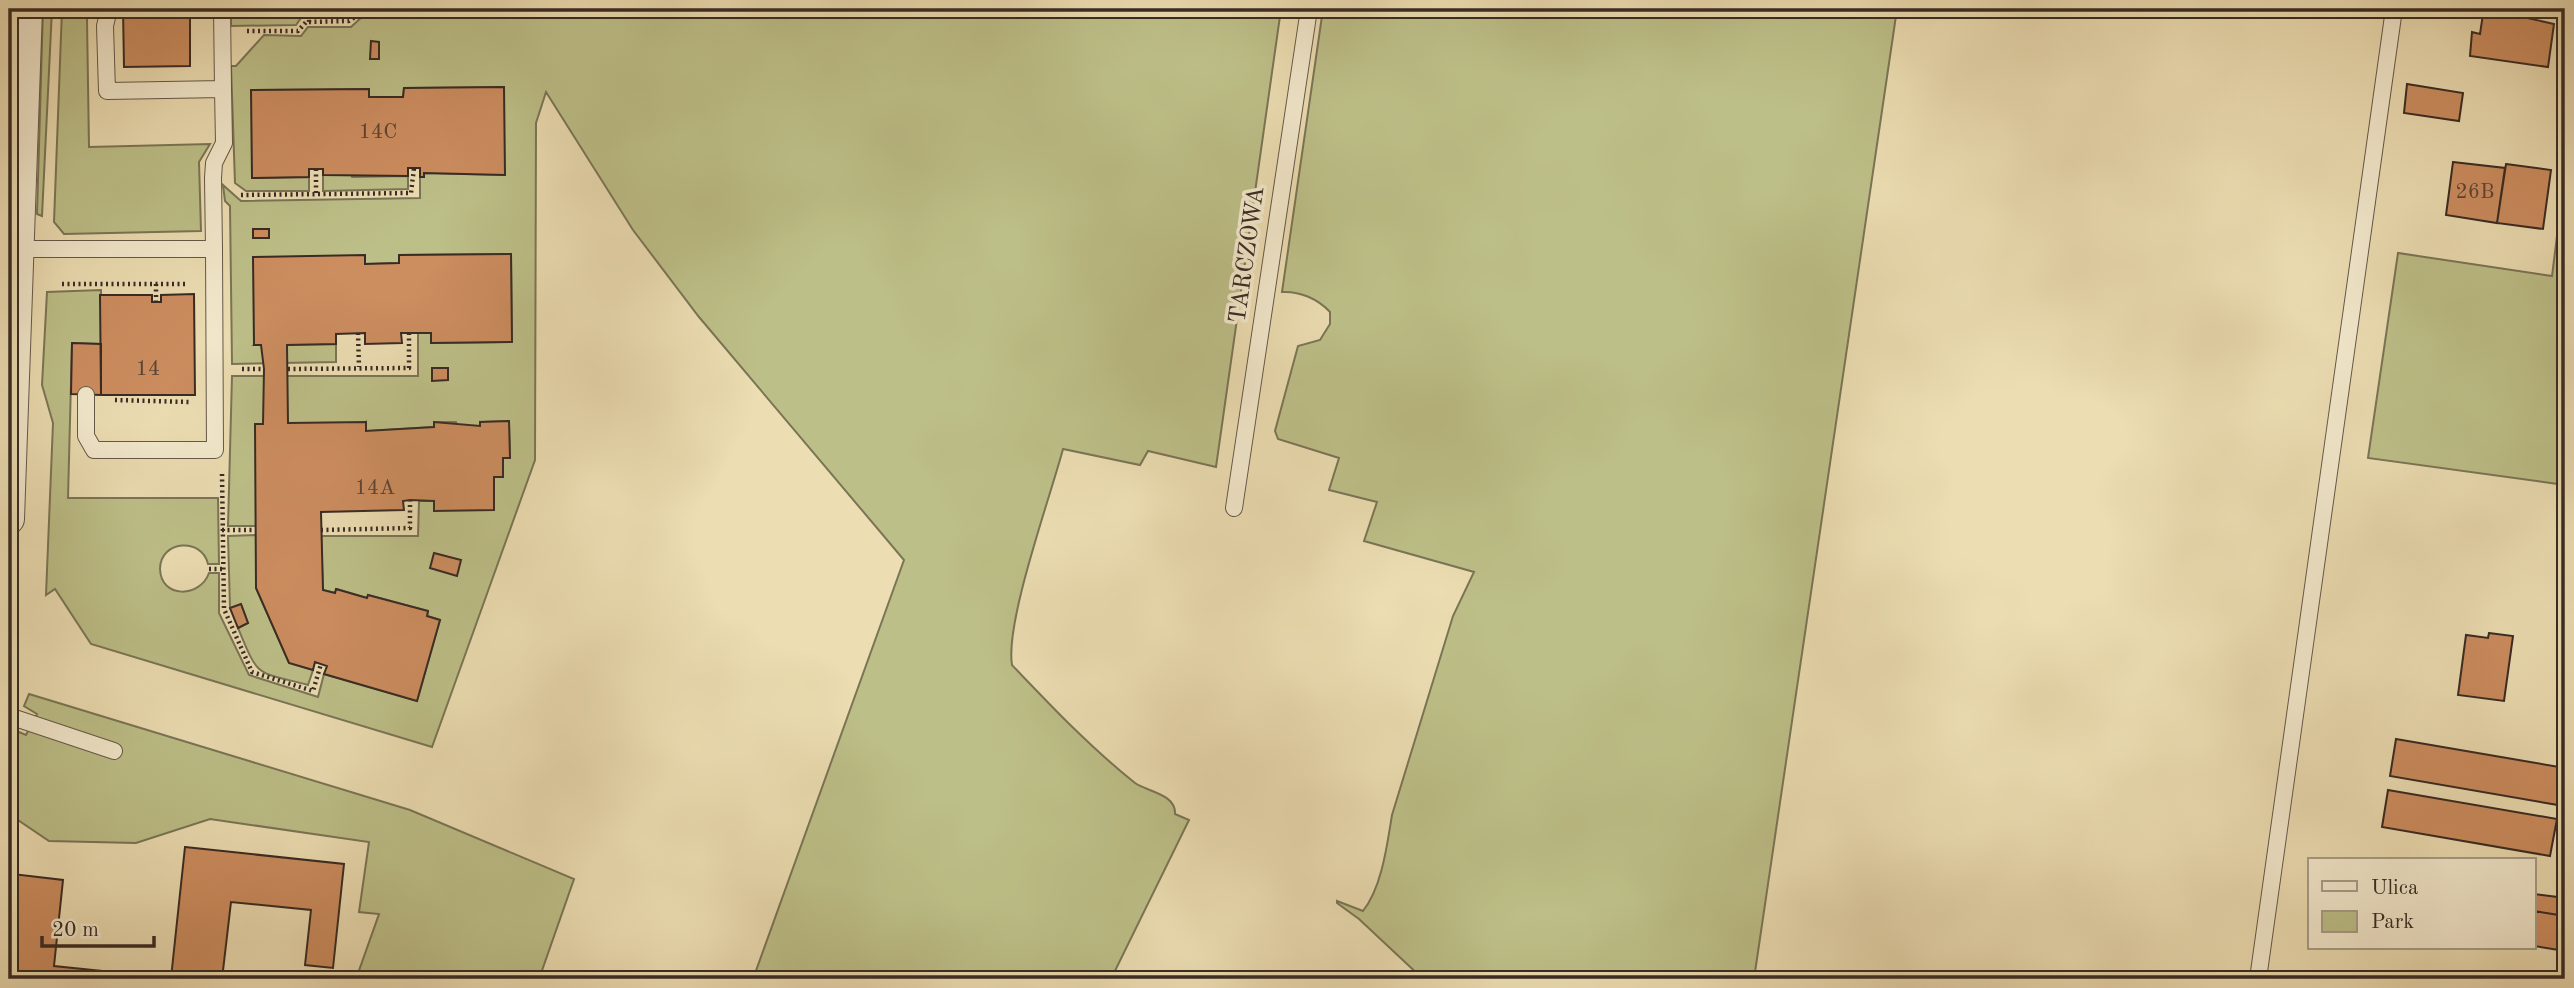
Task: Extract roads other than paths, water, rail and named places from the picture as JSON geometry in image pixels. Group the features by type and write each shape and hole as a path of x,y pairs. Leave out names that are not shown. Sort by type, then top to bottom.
{"street":[{"path":"9,519 27,9"}],"lane":[{"path":"109,9 105,26 107,91 223,89"},
{"path":"86,395 86,436 94,450 215,450 213,170 224,143 222,9"},
{"name":"TARCZOWA","path":"1234,508 1309,9"},
{"path":"2258,979 2395,9"},
{"path":"17,249 214,249"},
{"path":"9,716 114,751"}]}
